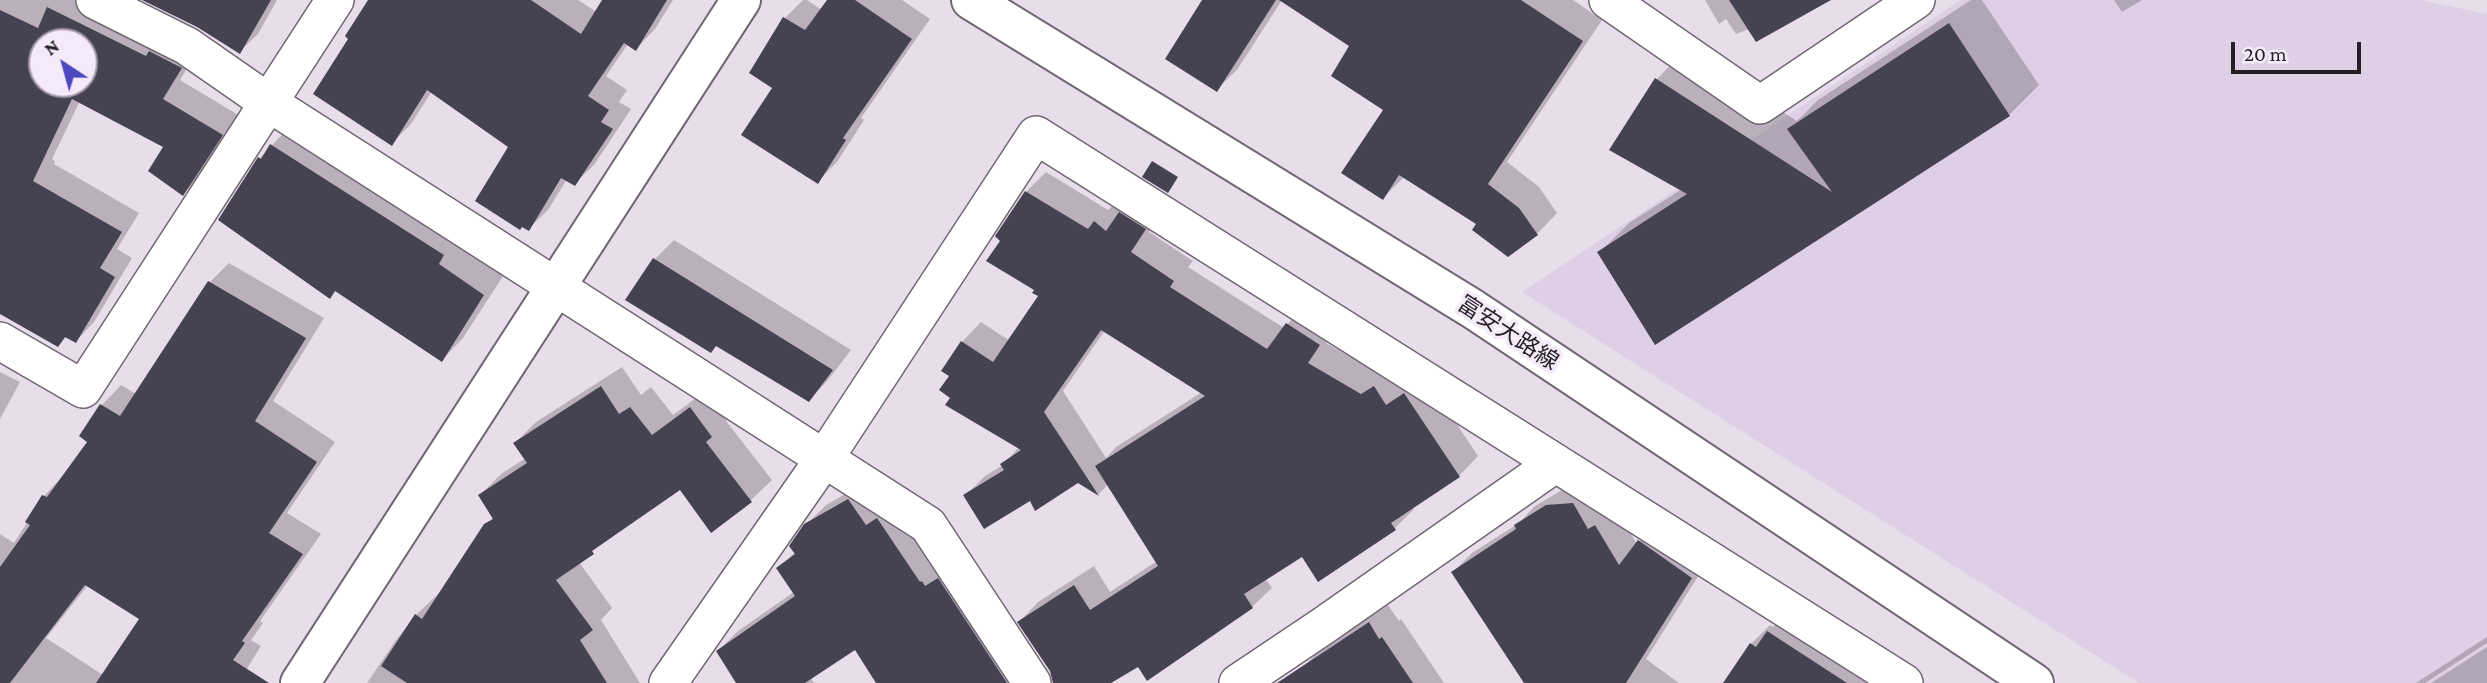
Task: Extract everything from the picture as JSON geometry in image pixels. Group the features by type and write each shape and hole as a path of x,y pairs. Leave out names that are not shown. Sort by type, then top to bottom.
{"street":[{"path":"95,0 187,46 269,103 928,525 1032,683"},
{"path":"0,341 83,389 335,0"},
{"path":"300,683 741,0"},
{"name":"富安大路線","path":"971,0 1473,309 2034,683"},
{"path":"1608,0 1760,105 1916,0"},
{"path":"668,683 824,458 1036,135 1904,683"},
{"path":"1238,683 1556,463"}],"shaded area":[{"path":"1961,0 2420,0 2487,14 2487,683 2139,683 1522,292"}],"building":[{"path":"142,0 271,0 240,54 197,27"},
{"path":"368,0 531,0 581,34 602,0 667,0 636,51 624,43 588,96 609,110 601,122 613,129 575,186 561,178 529,231 522,227 520,230 475,201 508,147 427,90 392,146 313,94 348,39 345,36"},
{"path":"827,0 855,0 912,39 843,138 846,140 818,184 741,135 772,88 749,73 783,17 805,30"},
{"path":"1202,0 1276,0 1217,92 1165,59"},
{"path":"1279,0 1521,0 1583,41 1488,184 1519,208 1538,235 1508,257 1472,230 1476,224 1399,175 1383,200 1341,173 1383,110 1331,76 1349,46"},
{"path":"1729,0 1831,0 1756,42"},
{"path":"47,7 89,28 38,28"},
{"path":"0,10 38,28 28,28 28,98 98,98 98,32 146,56 149,51 182,68 163,99 223,135 183,196 148,171 163,147 72,99 33,181 122,232 100,268 115,277 76,343 65,337 58,347 0,314"},
{"path":"1949,23 2010,116 1655,345 1597,252 1687,194 1609,150 1655,78 1832,192 1787,129"},
{"path":"270,144 444,255 439,264 484,295 442,362 335,291 330,299 218,220 258,157 261,159"},
{"path":"1152,161 1178,177 1168,193 1142,177"},
{"path":"1025,191 1088,229 1094,221 1106,231 1119,212 1146,229 1131,252 1174,281 1170,287 1267,349 1286,323 1320,345 1308,363 1361,394 1374,386 1386,405 1404,393 1460,477 1391,523 1396,530 1318,582 1302,557 1244,594 1253,608 1147,681 1138,667 1111,683 1053,683 1050,671 1017,622 1074,585 1090,610 1158,566 1095,466 1205,396 1101,330 1044,412 1099,496 1078,483 1035,511 1030,501 984,529 963,495 1004,470 1000,464 1021,450 945,405 950,398 939,390 949,376 941,371 961,341 993,362 1038,296 1032,293 1034,290 986,261 1000,241 995,236"},
{"path":"653,258 833,370 809,402 716,346 711,353 625,300"},
{"path":"208,281 306,338 255,421 317,462 269,533 303,554 242,641 245,643 233,660 269,683 96,683 139,619 85,585 10,683 0,683 0,567 30,525 25,522 42,495 47,497 87,442 79,436 100,404 120,416"},
{"path":"601,386 619,414 630,407 652,435 690,407 712,437 706,442 752,502 711,533 680,490 592,551 594,554 556,580 593,630 580,640 607,683 407,683 381,666 415,614 422,619 484,524 493,519 478,495 527,463 513,443"},
{"path":"848,499 866,525 877,518 920,582 925,586 938,578 1007,683 876,683 855,650 805,683 736,683 716,651 795,596 776,568 795,554 789,546 804,524"},
{"path":"1573,503 1588,529 1595,525 1619,565 1638,540 1692,578 1626,683 1524,683 1451,572 1516,529 1514,525 1546,505"},
{"path":"1369,622 1413,683 1277,683"},
{"path":"1767,631 1847,683 1723,683 1750,643 1756,647"}]}
